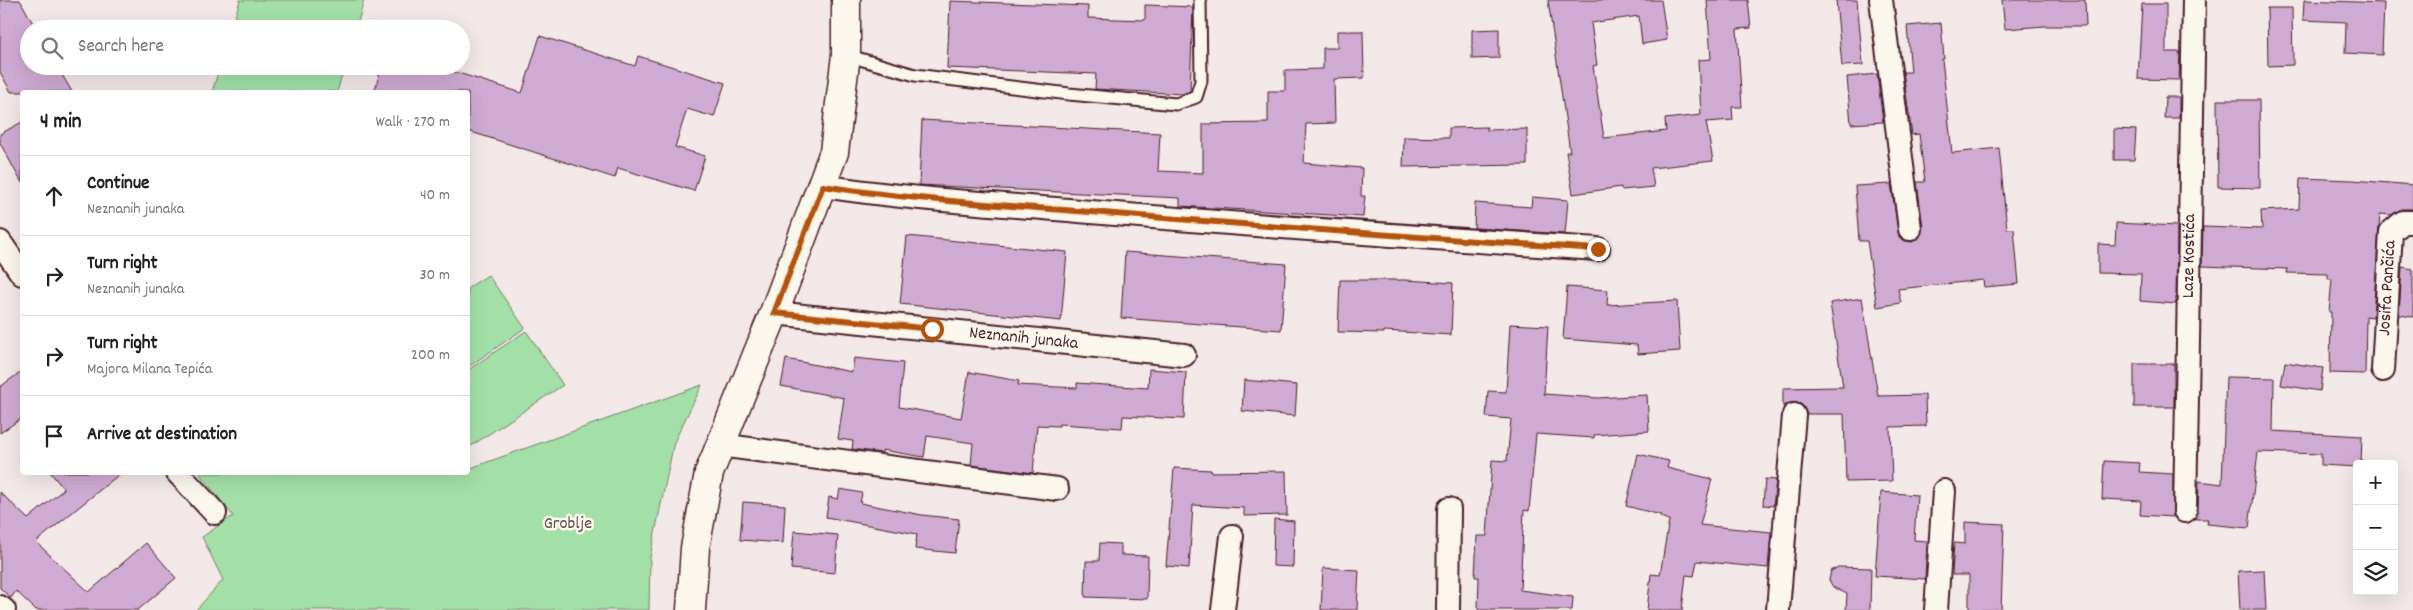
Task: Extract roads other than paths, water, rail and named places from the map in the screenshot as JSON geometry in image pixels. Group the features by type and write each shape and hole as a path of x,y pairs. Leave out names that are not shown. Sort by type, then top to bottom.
{"main road":[{"path":"691,610 695,548 709,473 718,445 774,313 823,186 834,152 846,55 846,0"}],"street":[{"path":"1881,0 1910,229"},
{"name":"Laze Kostića","path":"2185,511 2194,0"},
{"path":"823,186 866,193 1142,216 1598,249"},
{"name":"Josifa Pančića","path":"2383,370 2391,232 2403,222 2413,222"},
{"path":"0,242 20,271"},
{"name":"Neznanih junaka","path":"774,313 1184,355"},
{"path":"1778,610 1794,415"},
{"path":"718,445 1057,489"},
{"path":"180,475 215,513"},
{"path":"1936,610 1944,491"},
{"path":"1448,610 1449,508"},
{"path":"1224,610 1232,536"},
{"path":"0,607 4,610"}],"lane":[{"path":"846,55 915,75 1069,94 1176,104 1196,97 1201,81 1200,0"}],"park label":[{"name":"Groblje","path":"568,524"}]}
